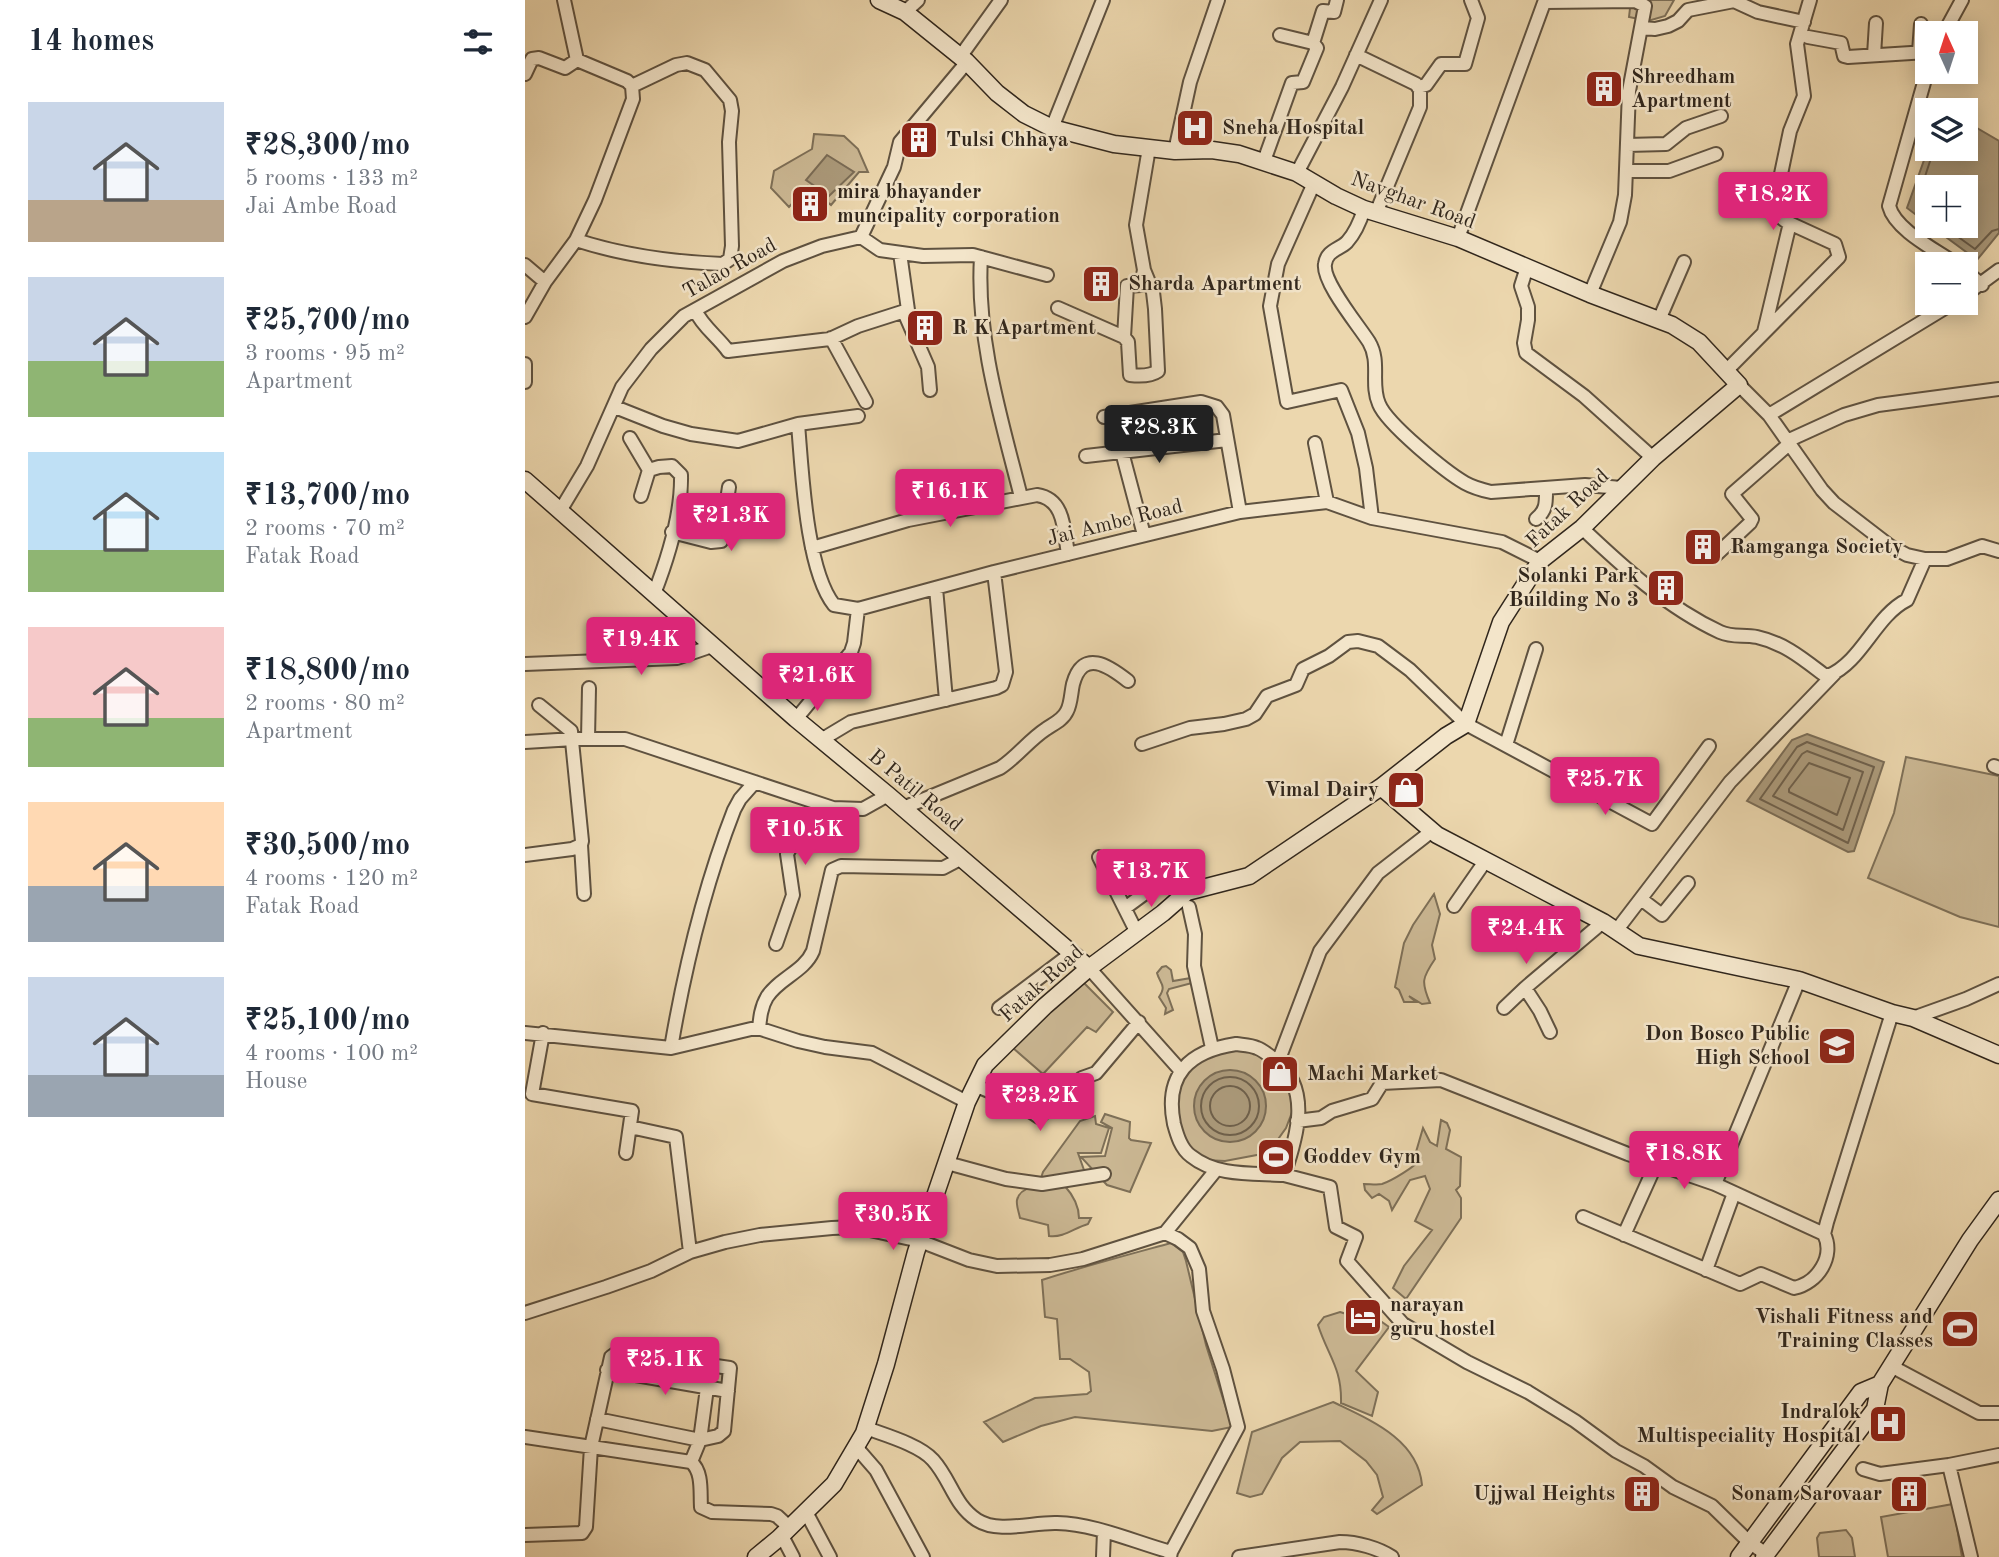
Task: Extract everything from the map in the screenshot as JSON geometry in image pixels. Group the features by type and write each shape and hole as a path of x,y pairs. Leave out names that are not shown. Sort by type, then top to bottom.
{"main road":[{"name":"Navghar Road","path":"879,0 905,12 963,60 997,93 1024,114 1052,128 1114,144 1175,151 1212,150 1240,154 1297,173 1370,211 1458,238 1590,295 1672,325 1699,342 1739,385"},
{"name":"Fatak Road","path":"758,1556 834,1484 866,1427 920,1241 967,1102 985,1065 1045,1006 1089,968 1187,892 1249,876 1381,787 1446,736 1467,724 1501,622 1540,561 1582,528 1653,458 1739,385"},
{"name":"B Patil Road","path":"525,480 796,719 1089,968"},
{"path":"1381,787 1432,831 1610,926 1639,946 1800,980 1913,1018 1999,1055"},
{"path":"1765,1555 1875,1409 1880,1384 1970,1240 1999,1200"},
{"path":"1739,1557 1861,1392 1880,1384"}],"street":[{"path":"564,0 572,29 576,60"},
{"path":"905,12 918,0"},
{"path":"1001,0 963,60 900,142 894,167 861,237 880,250 981,257 1047,275"},
{"path":"1175,151 1190,82 1218,0"},
{"path":"1264,162 1292,83 1303,82 1317,48 1314,43 1323,11 1334,12 1337,0"},
{"path":"1297,173 1381,0"},
{"path":"1356,55 1418,87 1426,85 1441,64 1465,64 1478,18 1471,0"},
{"path":"1726,371 1839,257 1835,244 1773,212 1790,131 1804,96 1797,44 1810,0"},
{"path":"1951,21 1962,0"},
{"path":"1458,238 1545,1 1636,1 1644,6 1629,91 1626,171 1620,222 1590,295"},
{"path":"1642,28 1668,26 1678,21 1688,10 1734,1 1758,12 1804,22"},
{"path":"1052,128 1098,2"},
{"path":"1874,55 1875,23"},
{"path":"1280,34 1314,43"},
{"path":"1808,37 1841,43 1845,55 1849,57 1915,52"},
{"path":"525,74 532,59 539,58 565,68 576,60"},
{"path":"525,317 545,282 576,240 595,200 633,99 632,86 627,81 576,60"},
{"path":"576,240 610,251 672,262 723,264 730,259 730,100 705,70 687,63 676,65 632,86"},
{"path":"1924,84 1889,206 1899,225 1938,252"},
{"path":"1418,87 1420,107 1370,211 1345,245 1329,254 1325,265 1339,297 1374,352 1374,390 1379,406 1424,452 1464,482 1491,492 1585,485 1622,488"},
{"path":"1627,145 1666,144 1686,128 1721,116"},
{"path":"1058,308 1124,337 1128,342 1130,375 1153,374 1158,371 1154,300 1144,270 1136,225 1149,148"},
{"path":"1626,171 1669,171 1716,154"},
{"path":"1314,183 1278,264 1270,306 1280,368 1287,402 1341,390 1358,433 1366,468 1372,518"},
{"path":"1764,333 1790,223"},
{"name":"Talao Road","path":"560,511 587,466 622,387 650,349 684,316 783,261 822,246 861,237"},
{"path":"695,310 700,321 718,336 728,351 831,338 908,310 900,253"},
{"path":"981,257 979,294 982,301 985,347 1021,497"},
{"path":"1659,320 1684,262"},
{"path":"525,265 545,282"},
{"path":"1527,267 1521,285 1528,307 1524,343 1526,353 1584,396 1653,458"},
{"path":"1124,337 1127,286 1141,285 1144,270"},
{"path":"1978,287 1999,270"},
{"path":"1978,282 1982,285"},
{"path":"904,312 928,367 930,390"},
{"path":"1769,415 1933,315"},
{"path":"831,338 866,402"},
{"path":"525,364 525,382"},
{"path":"1739,385 1769,415 1834,503 1890,545 1907,555 1925,559 1947,559 1982,546 1999,551"},
{"path":"1717,554 1752,519 1732,494 1788,443 1844,415 1878,405 1999,389"},
{"path":"1104,417 1201,402 1217,407 1223,415 1240,512"},
{"path":"615,407 691,434 738,440 798,424 858,416"},
{"path":"796,719 851,652 855,643 858,609 834,605 827,597 812,548 798,424"},
{"path":"631,438 649,470 641,496"},
{"path":"1086,456 1227,440"},
{"path":"1315,443 1327,502"},
{"path":"1122,452 1145,535"},
{"path":"649,470 672,466 681,475 681,494 665,564 654,594"},
{"path":"672,532 715,543 721,541 729,487"},
{"path":"1536,519 1544,513 1546,488"},
{"path":"812,548 908,520 1021,497 1047,497 1055,502 1060,510 1068,554"},
{"name":"Jai Ambe Road","path":"858,609 994,572 1240,512 1327,502 1372,518 1502,542 1540,561"},
{"path":"1582,528 1633,576 1701,622 1732,636 1755,636 1791,649 1823,674 1828,676 1835,673"},
{"path":"1504,1009 1525,988 1610,926 1641,899 1730,782 1846,664 1895,606 1907,600 1925,559"},
{"path":"821,740 851,722 996,688 1005,681 994,572"},
{"path":"936,588 946,700"},
{"path":"1142,744 1190,728 1224,724 1255,715 1267,695 1296,685 1303,669 1329,656 1348,642 1358,640 1388,652 1467,724 1652,824 1709,746"},
{"path":"525,664 677,659 712,646"},
{"path":"1506,745 1535,649"},
{"path":"903,808 1000,768 1010,761 1022,747 1058,722 1067,712 1077,674 1084,666 1101,663 1128,681"},
{"path":"588,739 589,688"},
{"path":"539,705 566,725 573,739 582,834 584,894"},
{"path":"525,743 625,739 833,808 849,810 873,805 888,795"},
{"path":"671,1048 684,971 706,891 734,810 755,782"},
{"path":"776,944 793,895 787,855 793,843 802,834 839,825 849,810"},
{"path":"1278,1062 1320,951 1378,873 1432,831"},
{"path":"525,855 572,849 581,845"},
{"path":"1099,857 1137,933"},
{"path":"758,1029 768,995 809,959 818,934 830,877 836,867 943,868 962,858"},
{"path":"1454,906 1486,860"},
{"path":"1125,908 1159,883"},
{"path":"1641,899 1662,915 1688,883"},
{"path":"1189,907 1195,934 1194,966 1212,1048"},
{"path":"999,1008 1072,953"},
{"path":"1089,968 1181,1071"},
{"path":"1715,1184 1800,980"},
{"path":"1913,1018 1999,984"},
{"path":"1525,988 1541,1011 1550,1032"},
{"path":"1824,1234 1892,1013"},
{"path":"974,1085 1016,1102 1039,1117 1082,1078 1095,1073 1139,1021"},
{"path":"525,1034 671,1048 758,1029 798,1041 872,1053 967,1102"},
{"path":"543,1034 532,1094 632,1111 625,1153"},
{"path":"1284,1175 1295,1142 1297,1121 1298,1100 1293,1078 1259,1048 1236,1044 1212,1048 1197,1055 1181,1071 1171,1092 1177,1137 1189,1155 1216,1170 1284,1175 1330,1187 1336,1227 1356,1237 1346,1261 1403,1324 1467,1362 1528,1392 1576,1420 1616,1451 1644,1466 1673,1487 1712,1506 1765,1555"},
{"path":"1297,1121 1321,1118 1332,1111 1372,1099 1382,1083 1441,1080 1656,1164 1715,1184 1824,1234 1829,1244 1829,1253 1811,1281 1801,1286 1794,1287 1761,1275 1740,1284 1583,1217"},
{"path":"630,1127 675,1138 690,1252"},
{"path":"947,1163 1006,1179 1042,1184 1104,1174"},
{"path":"1624,1235 1656,1164"},
{"path":"525,1313 617,1283 690,1252 725,1242 760,1235 832,1228 856,1227 920,1241 969,1260 997,1265 1024,1267 1083,1259 1165,1233 1216,1170"},
{"path":"1706,1270 1734,1193"},
{"path":"866,1427 931,1457 959,1505 978,1521 992,1526 1058,1522 1104,1531 1171,1555 1238,1427 1223,1369 1203,1311 1199,1269 1189,1248 1165,1233"},
{"path":"525,1535 582,1533 586,1527 591,1447 607,1370 611,1357 618,1352 730,1368 724,1431 718,1436 700,1440 597,1419"},
{"path":"1891,1366 1979,1412 1999,1413"},
{"path":"607,1370 728,1391"},
{"path":"691,1462 700,1440 707,1388"},
{"path":"525,1437 691,1462 698,1467 701,1507 712,1513 777,1516 786,1532 793,1557"},
{"path":"856,1447 876,1471 923,1557"},
{"path":"1863,1469 1880,1474 1999,1455"},
{"path":"1949,1465 1971,1557"},
{"path":"806,1512 830,1557"},
{"path":"1103,1557 1104,1531"},
{"path":"1239,1557 1340,1542 1351,1542 1385,1552 1392,1557"}],"shaded area":[{"path":"1631,0 1674,0 1665,16 1648,21 1629,17"},
{"path":"814,134 844,136 858,149 868,172 859,172 831,205 808,186 789,207 771,188 774,171 812,149"},
{"path":"1906,757 1999,776 1999,927 1960,917 1868,878 1894,813"},
{"path":"1434,894 1440,914 1432,945 1435,959 1424,980 1430,1003 1422,1004 1409,996 1416,1002 1404,1002 1395,987 1404,943"},
{"path":"1166,966 1171,970 1173,981 1191,978 1192,983 1169,989 1167,993 1173,1010 1165,1014 1166,1008 1159,997 1163,987 1157,973"},
{"path":"1082,981 1113,1012 1096,1032 1087,1027 1043,1074 1013,1048"},
{"path":"1214,1050 1252,1050 1283,1071 1291,1088 1294,1107 1286,1128 1276,1142 1262,1154 1225,1161 1205,1160 1189,1147 1178,1130 1176,1090 1184,1073"},
{"path":"1105,1114 1130,1122 1131,1140 1151,1143 1130,1192 1107,1185 1081,1157 1105,1156 1112,1128 1101,1122"},
{"path":"1095,1116 1096,1124 1109,1128 1101,1153 1078,1153 1084,1170 1090,1172 1040,1181 1043,1172 1080,1121"},
{"path":"1441,1120 1447,1123 1450,1130 1446,1149 1461,1157 1460,1186 1456,1190 1461,1198 1461,1218 1406,1299 1393,1288 1404,1266 1432,1230 1415,1221 1430,1189 1425,1176 1410,1180 1392,1210 1389,1201 1379,1194 1372,1198 1365,1190 1364,1184 1382,1184 1414,1165 1421,1158 1416,1152 1423,1128 1430,1142 1437,1146"},
{"path":"1064,1185 1075,1200 1079,1218 1091,1218 1088,1224 1064,1234 1049,1236 1048,1225 1020,1218 1017,1200 1024,1190 1037,1186"},
{"path":"1171,1243 1183,1252 1186,1261 1206,1345 1232,1427 1212,1431 1075,1417 1041,1426 1003,1442 984,1422 1035,1398 1087,1394 1091,1391 1089,1372 1070,1359 1060,1359 1057,1319 1045,1317 1042,1280"},
{"path":"1340,1312 1353,1316 1367,1329 1379,1320 1389,1327 1356,1371 1378,1392 1372,1416 1341,1403 1337,1371 1318,1325 1324,1317"},
{"path":"1333,1402 1376,1424 1402,1443 1419,1469 1422,1485 1377,1514 1372,1510 1383,1497 1377,1475 1366,1461 1340,1441 1300,1442 1282,1458 1262,1494 1250,1497 1237,1493 1252,1432"},
{"path":"1953,1504 1962,1557 1888,1557 1881,1517"},
{"path":"1846,1530 1852,1538 1855,1557 1819,1557 1817,1538 1820,1533"}],"water":[{"path":"1978,129 1999,141 1999,233 1978,259 1978,252 1966,252 1947,238 1978,238 1978,175 1919,175 1924,161 1978,161"},
{"path":"827,155 854,172 829,196 806,180"},
{"path":"1915,186 1915,214 1907,208"},
{"path":"1807,734 1884,762 1854,851 1848,852 1747,801 1792,740"},
{"path":"1223,1070 1237,1070 1256,1080 1266,1099 1266,1113 1256,1132 1237,1142 1223,1142 1204,1132 1194,1113 1194,1099 1204,1080"}],"place":[{"name":"Shreedham Apartment","path":"1604,89"},
{"name":"Sneha Hospital","path":"1195,128"},
{"name":"Tulsi Chhaya","path":"919,140"},
{"name":"mira bhayander muncipality corporation","path":"810,204"},
{"name":"Sharda Apartment","path":"1101,284"},
{"name":"R K Apartment","path":"925,328"},
{"name":"Ramganga Society","path":"1703,547"},
{"name":"Solanki Park Building No 3","path":"1666,588"},
{"name":"Vimal Dairy","path":"1406,790"},
{"name":"Don Bosco Public High School","path":"1837,1046"},
{"name":"Machi Market","path":"1280,1074"},
{"name":"Goddev Gym","path":"1276,1157"},
{"name":"narayan guru hostel","path":"1363,1317"},
{"name":"Vishali Fitness and Training Classes","path":"1960,1329"},
{"name":"Indralok Multispeciality Hospital","path":"1888,1424"},
{"name":"Ujjwal Heights","path":"1642,1494"},
{"name":"Sonam Sarovaar","path":"1909,1494"}]}
